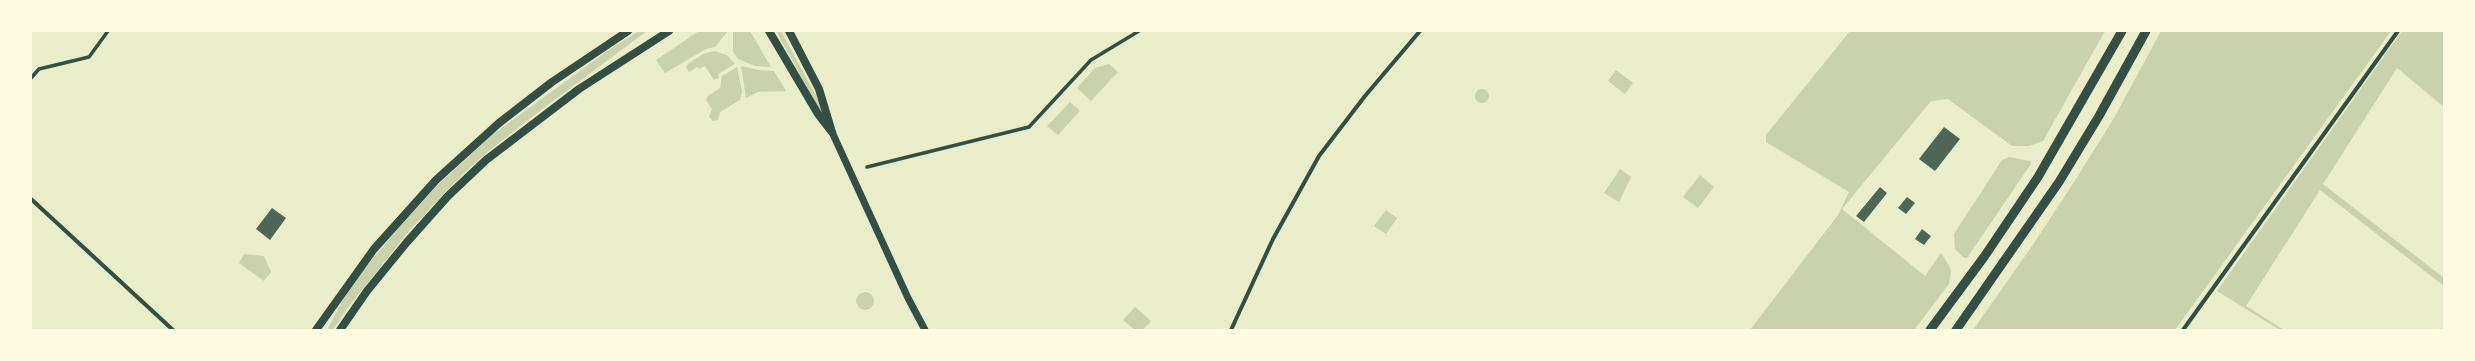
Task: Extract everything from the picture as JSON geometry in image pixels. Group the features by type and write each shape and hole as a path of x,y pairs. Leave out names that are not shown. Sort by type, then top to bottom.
{"highway":[{"path":"1930,330 1984,257 2038,177 2087,95 2122,31"},
{"path":"1956,330 1988,288 2059,182 2099,116 2146,31"}],"main road":[{"path":"316,330 374,249 436,180 499,123 552,82 628,31"},
{"path":"340,330 367,291 407,242 448,196 486,160 579,88 669,31"},
{"path":"769,31 818,114 832,132"},
{"path":"789,31 819,89 832,132"}],"street":[{"path":"31,78 39,69 89,57 108,31"},
{"path":"867,167 1029,127 1091,60 1139,31"},
{"path":"1231,330 1273,239 1319,156 1365,96 1420,31"},
{"path":"2183,330 2398,31"},
{"path":"832,132 908,298 925,330"},
{"path":"31,199 173,330"}],"green space":[{"path":"639,31 647,31 541,110 485,154 461,176 409,231 346,310 333,330 327,330 351,285 400,226 435,188 492,135 610,49"},
{"path":"699,31 728,31 715,47 706,49 665,73 656,60"},
{"path":"733,31 750,31 771,67 755,66 738,59 733,52"},
{"path":"776,31 781,31 825,112 825,119"},
{"path":"1850,31 2105,31 2043,141 2029,146 2012,146 1948,99 1931,101 1842,209 1925,276 1941,253 1948,264 1951,271 1949,284 1914,330 1750,330 1838,215 1849,192 1766,142 1766,135"},
{"path":"2161,31 2391,31 2175,330 1973,330 2032,246 2076,179 2114,118"},
{"path":"2402,31 2444,31 2444,107 2397,68 2323,184 2444,278 2444,286 2320,190 2246,306 2284,330 2280,330 2217,291"},
{"path":"714,51 727,55 735,64 718,74 719,78 714,80 705,66 699,69 697,67 689,72 686,67 688,64 703,54"},
{"path":"1109,64 1118,72 1091,101 1077,88 1095,68"},
{"path":"741,66 758,70 774,71 786,91 758,92 746,98"},
{"path":"737,67 742,91 740,100 720,112 718,120 713,121 709,117 712,109 706,100 708,96 720,88 722,76"},
{"path":"1616,70 1633,83 1625,94 1608,81"},
{"path":"1479,89 1485,89 1489,93 1489,99 1485,103 1479,103 1475,99 1475,93"},
{"path":"1070,102 1080,111 1058,135 1047,126"},
{"path":"2009,157 2030,161 2031,164 1967,258 1964,258 1955,249 1954,234 2002,160"},
{"path":"1620,169 1631,177 1619,202 1604,193"},
{"path":"1700,175 1714,187 1698,208 1683,197"},
{"path":"1386,210 1397,218 1386,234 1374,226"},
{"path":"244,254 264,256 271,272 264,281 239,263"},
{"path":"865,292 871,295 874,301 871,307 865,310 859,307 856,301 859,295"},
{"path":"1135,307 1151,321 1143,330 1135,330 1123,320"}],"building":[{"path":"1944,127 1960,139 1935,171 1919,159"},
{"path":"1880,187 1887,193 1864,222 1856,216"},
{"path":"1907,197 1915,203 1906,214 1898,208"},
{"path":"272,208 286,218 270,240 256,229"},
{"path":"1922,229 1931,236 1924,245 1915,239"}]}
